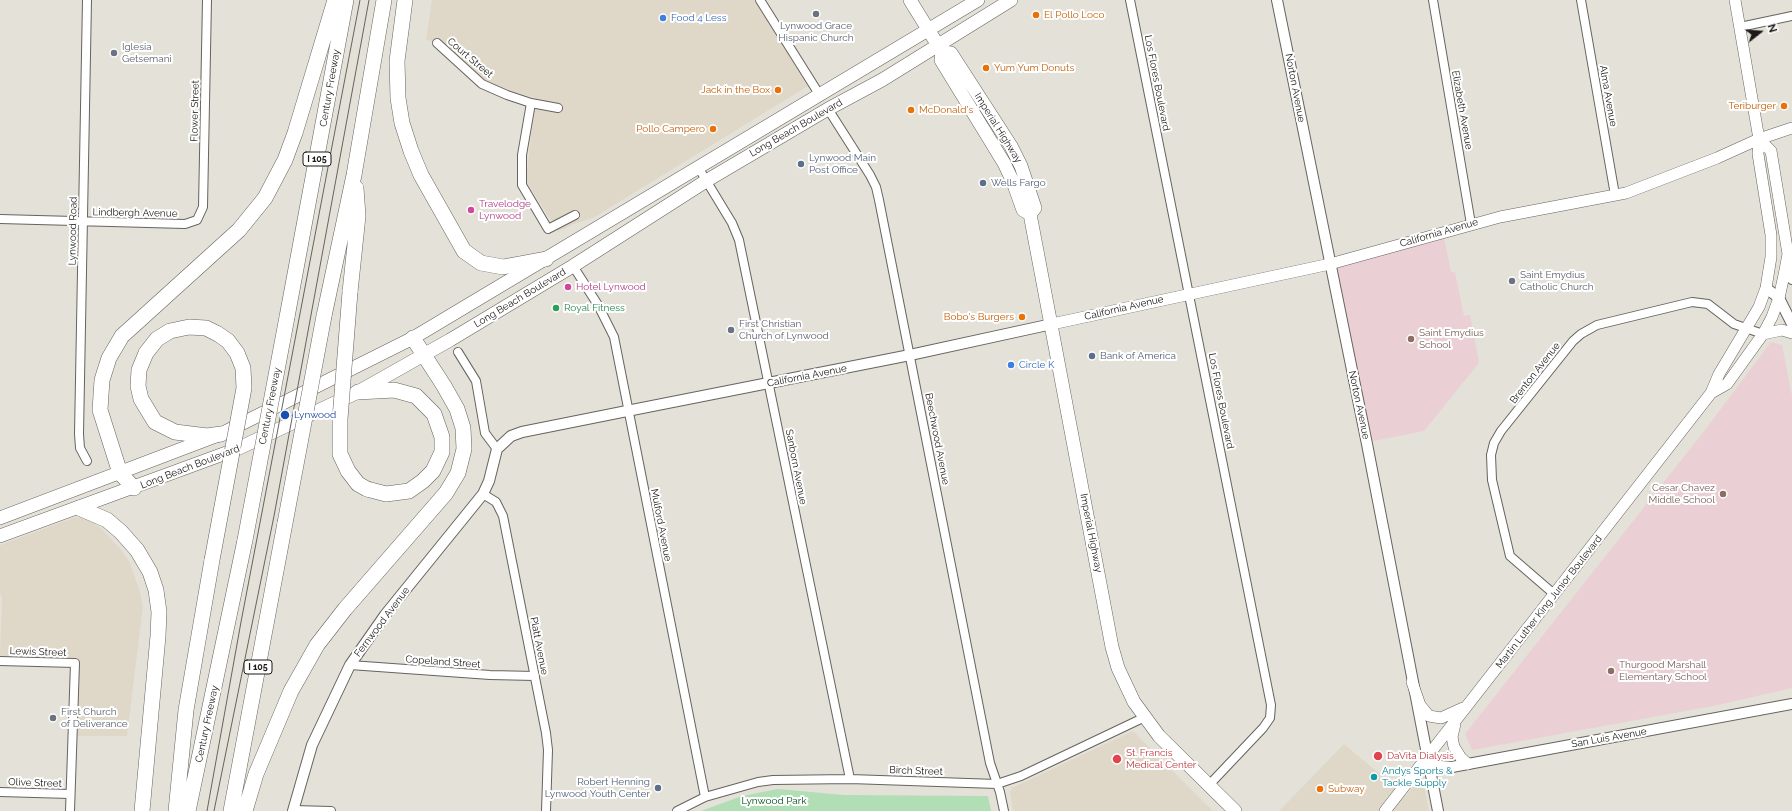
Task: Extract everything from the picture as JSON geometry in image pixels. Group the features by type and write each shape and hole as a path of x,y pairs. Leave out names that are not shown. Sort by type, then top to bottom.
{"highway":[{"path":"134,488 120,473 100,410 102,380 109,358 122,336 239,230 266,198 285,160 295,133 335,0"},
{"name":"Century Freeway","path":"188,811 246,540 346,0"},
{"name":"I 105","path":"231,811 324,316 354,175 384,0"},
{"path":"405,0 397,61 398,98 402,123 421,175 464,251 482,263 503,267 546,259"},
{"path":"354,175 358,216 350,292 340,419 340,454 348,471 358,484 367,489 386,494 409,491 423,481 433,471 442,452 442,437 434,414 416,396 394,390 358,392"},
{"path":"176,811 186,710 244,388 243,368 237,353 228,341 206,328 189,327 170,331 157,339 146,353 139,370 138,386 141,399 155,422 175,432 207,436 221,434"},
{"path":"245,811 256,774 291,691 317,646 345,609 446,494 458,473 464,449 463,428 452,398 413,338"},
{"path":"79,508 107,520 121,532 137,550 150,572 156,590 159,612 158,636 142,811"}],"main road":[{"name":"Imperial Highway","path":"910,0 940,49 951,53 1012,146 1021,166 1035,208 1030,214 1112,647 1125,686 1134,702 1159,736 1236,811"},
{"name":"Long Beach Boulevard","path":"0,518 221,434 413,338 978,0"},
{"name":"Long Beach Boulevard","path":"0,536 237,449 358,392 424,355 573,266 706,181 828,109 940,49 1011,0"},
{"name":"Martin Luther King Junior Boulevard","path":"1385,811 1711,393 1719,374 1759,307 1766,288 1771,257 1771,235 1758,154 1759,139 1735,0"},
{"name":"California Avenue","path":"1052,324 1330,264 1471,224 1631,191 1713,159 1759,139 1792,128"},
{"name":"Martin Luther King Junior Boulevard","path":"1711,393 1727,384 1763,334 1772,317 1779,298 1790,254 1770,151 1759,139"},
{"path":"1763,334 1782,330 1792,332"},
{"path":"1412,682 1424,712 1434,718 1448,717 1470,703"},
{"path":"1455,723 1452,737 1454,747 1461,758 1468,764"}],"street":[{"name":"Lynwood Road","path":"86,461 80,448 78,434 87,0"},
{"name":"Flower Street","path":"196,220 203,207 207,0"},
{"path":"760,0 819,94"},
{"name":"Los Flores Boulevard","path":"1130,0 1190,294 1271,706 1270,718 1264,728 1209,785"},
{"name":"Norton Avenue","path":"1278,0 1367,444 1438,811"},
{"name":"Elizabeth Avenue","path":"1433,0 1471,224"},
{"name":"Alma Avenue","path":"1581,0 1615,195"},
{"path":"1740,27 1792,16"},
{"name":"Court Street","path":"437,44 482,84 507,95 531,103 558,108"},
{"path":"531,103 522,155 522,185 548,229 575,215"},
{"name":"Beechwood Avenue","path":"828,109 876,187 990,763 1004,811"},
{"name":"Sanborn Avenue","path":"698,167 732,223 739,240 850,779"},
{"name":"Lindbergh Avenue","path":"0,219 185,224 196,220"},
{"path":"1790,254 1792,279"},
{"name":"Mulford Avenue","path":"573,266 598,305 614,337 627,410 705,797"},
{"path":"1766,288 1779,298 1792,324"},
{"name":"Brenton Avenue","path":"1554,594 1510,556 1491,468 1494,443 1501,431 1573,341 1584,332 1597,325 1679,305 1700,302 1708,304 1734,324 1763,334"},
{"name":"California Avenue","path":"497,449 511,436 522,432 910,355 1052,324"},
{"path":"458,352 476,381 485,433 497,449 489,481 483,494"},
{"name":"Fernwood Avenue","path":"293,811 312,745 350,665 385,615 483,494"},
{"name":"Platt Avenue","path":"483,494 496,502 503,516 535,676 548,742 546,811"},
{"name":"Lewis Street","path":"0,660 75,663 70,794"},
{"name":"Copeland Street","path":"350,665 490,675 535,676"},
{"name":"San Luis Avenue","path":"1427,758 1441,766 1452,767 1792,704"},
{"name":"Birch Street","path":"677,811 705,797 745,785 773,780 850,779 997,784 1021,776 1145,717"},
{"name":"Olive Street","path":"0,792 70,794"},
{"path":"70,794 70,811"},
{"path":"293,811 331,811"}],"shaded area":[{"path":"432,0 755,0 808,86 593,218 574,224 558,232 526,181 535,98 491,85 443,42 426,40"},
{"name":"Saint Emydius School","path":"1443,233 1451,272 1455,272 1464,316 1470,315 1479,363 1424,431 1368,442 1331,265"},
{"name":"Cesar Chavez Middle School","path":"1771,342 1782,345 1792,396 1792,688 1713,706 1472,750 1465,734 1705,430"},
{"path":"81,517 89,520 102,529 122,551 130,563 140,592 143,607 127,736 77,736 79,659 0,656 2,598 0,593 0,545 73,518"},
{"name":"St. Francis Medical Center","path":"1133,731 1213,811 1013,811 1010,792 1012,788"},
{"path":"1344,744 1406,796 1422,776 1429,811 1279,811"}],"green space":[{"name":"Lynwood Park","path":"778,789 844,795 988,796 991,811 701,811 742,796"}],"tram line":[{"path":"207,811 241,622 360,0"},
{"path":"214,811 274,516 369,0"}],"place":[{"name":"Lynwood Grace Hispanic Church","path":"816,14"},
{"name":"El Pollo Loco","path":"1036,15"},
{"name":"Food 4 Less","path":"663,18"},
{"name":"Iglesia Getsemani","path":"114,53"},
{"name":"Yum Yum Donuts","path":"986,68"},
{"name":"Jack in the Box","path":"778,90"},
{"name":"Teriburger","path":"1784,106"},
{"name":"McDonald's","path":"911,110"},
{"name":"Pollo Campero","path":"713,129"},
{"name":"Lynwood Main Post Office","path":"801,164"},
{"name":"Wells Fargo","path":"983,183"},
{"name":"Travelodge Lynwood","path":"471,210"},
{"name":"Saint Emydius Catholic Church","path":"1512,281"},
{"name":"Hotel Lynwood","path":"568,287"},
{"name":"Royal Fitness","path":"556,308"},
{"name":"Bobo's Burgers","path":"1022,317"},
{"name":"First Christian Church of Lynwood","path":"731,330"},
{"name":"Saint Emydius School","path":"1411,339"},
{"name":"Bank of America","path":"1092,356"},
{"name":"Circle K","path":"1011,365"},
{"name":"Lynwood","path":"285,415"},
{"name":"Cesar Chavez Middle School","path":"1723,494"},
{"name":"Thurgood Marshall Elementary School","path":"1611,671"},
{"name":"First Church of Deliverance","path":"53,718"},
{"name":"DaVita Dialysis","path":"1378,756"},
{"name":"St. Francis Medical Center","path":"1117,759"},
{"name":"Andys Sports & Tackle Supply","path":"1374,777"},
{"name":"Robert Henning Lynwood Youth Center","path":"658,788"},
{"name":"Subway","path":"1320,789"}]}
